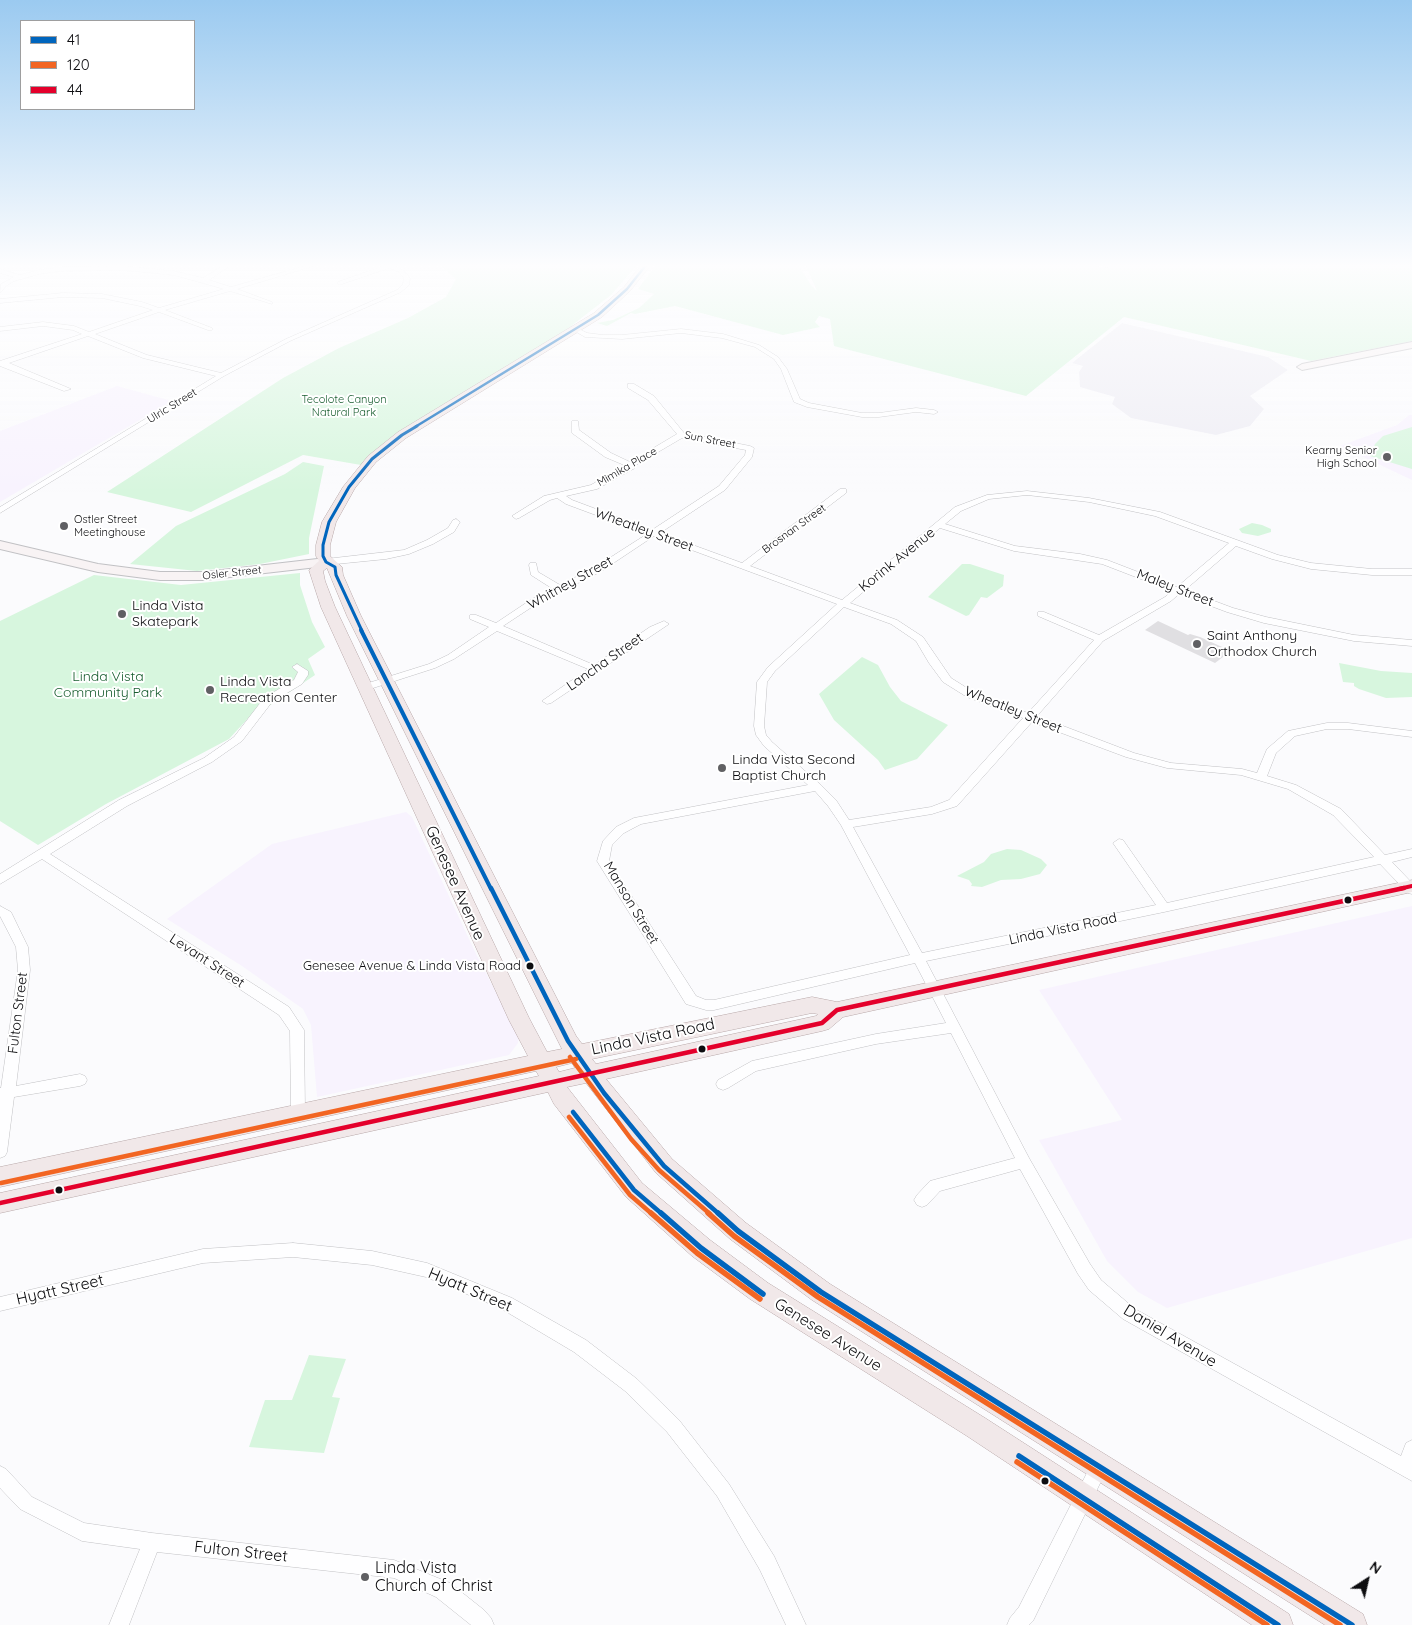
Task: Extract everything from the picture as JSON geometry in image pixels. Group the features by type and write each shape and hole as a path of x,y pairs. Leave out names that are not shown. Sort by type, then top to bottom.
{"main road":[{"name":"Genesee Avenue","path":"556,341 402,435 372,459 349,487 329,522 323,545 323,556 326,562 335,567 336,575 354,616 386,681 575,1053 636,1135 664,1166 738,1231 821,1292 1100,1465 1352,1625"},
{"name":"Genesee Avenue","path":"326,562 316,570 328,607 491,962 546,1072 634,1190 701,1248 759,1291 976,1427 1278,1625"},
{"name":"Linda Vista Road","path":"0,1203 546,1072 575,1053 812,1005 837,1010 1411,888"},
{"name":"Linda Vista Road","path":"0,1177 298,1113 546,1072 590,1074 822,1023 837,1010"}],"street":[{"path":"1,363 67,341"},
{"path":"104,341 145,357 222,375"},
{"name":"Ulric Street","path":"0,511 222,375 286,341"},
{"path":"742,341 766,351 776,358 784,369 797,400 806,405 862,415 879,415 916,410 934,412"},
{"path":"1302,367 1412,345"},
{"path":"1,363 67,389"},
{"name":"Sun Street","path":"631,386 651,398 681,435 750,448"},
{"path":"575,423 575,430 608,455 632,466"},
{"name":"Mimika Place","path":"516,516 547,498 594,487 681,435"},
{"name":"Whitney Street","path":"366,687 432,666 451,657 558,588 597,570 722,488 749,455 750,448"},
{"name":"Brosnan Street","path":"744,566 843,491"},
{"name":"Korink Avenue","path":"935,989 846,824 832,803 817,787 768,744 761,735 759,726 762,682 771,669 844,603 958,509 987,497 1027,493 1056,495 1113,504 1175,520 1275,557 1311,566 1372,572 1412,572"},
{"name":"Wheatley Street","path":"560,496 569,502 844,603 905,628 920,639 934,663 947,680 971,696 1130,755 1171,766 1242,772 1261,776 1311,796 1337,812 1411,888"},
{"name":"Osler Street","path":"0,545 98,568 160,576 204,576 386,556 406,552 430,542 451,530 456,522"},
{"name":"Maley Street","path":"940,525 1014,548 1104,562 1230,610 1264,620 1354,638 1412,643"},
{"path":"846,824 932,810 953,803 1100,639 1168,599 1235,542"},
{"path":"533,565 534,573 558,588"},
{"path":"1041,614 1100,639"},
{"path":"473,618 596,670"},
{"name":"Lancha Street","path":"547,701 596,670 653,629 664,624"},
{"path":"0,880 123,803 208,760 238,740 268,700 298,682 303,675 302,671 297,667"},
{"path":"1261,776 1271,751 1292,733 1327,726 1348,726 1412,734"},
{"name":"Manson Street","path":"714,1005 706,1005 690,1000 603,861 607,844 620,830 638,821 817,787"},
{"path":"1119,843 1164,908"},
{"name":"Linda Vista Road","path":"714,1005 918,958 1164,908 1412,853"},
{"name":"Levant Street","path":"42,854 284,1011 297,1030 298,1113"},
{"name":"Fulton Street","path":"0,910 7,916 22,947 24,970 4,1094 0,1152"},
{"name":"Daniel Avenue","path":"935,989 1024,1162 1084,1269 1095,1285 1129,1314 1409,1471"},
{"path":"723,1084 752,1066 876,1039 955,1027"},
{"path":"4,1094 80,1080"},
{"path":"922,1200 935,1186 1024,1162"},
{"name":"Hyatt Street","path":"0,1304 203,1256 294,1250 372,1258 427,1270 506,1303 580,1346 631,1385 673,1426 723,1490 767,1563 796,1625"},
{"path":"1409,1471 1412,1449"},
{"path":"1018,1625 1026,1614 1100,1465"},
{"name":"Fulton Street","path":"0,1474 26,1503 82,1532 152,1542 394,1569 443,1590 484,1625"},
{"path":"119,1625 152,1542"}],"shaded area":[{"path":"1100,341 1199,341 1268,357 1288,370 1250,396 1264,409 1250,426 1216,435 1131,418 1112,404 1115,397 1080,387 1079,372 1083,366 1072,363"},
{"path":"117,386 172,401 0,502 0,431"},
{"name":"Kearny Senior High School","path":"1409,415 1412,415 1412,480 1340,446 1397,425"},
{"path":"406,812 412,817 477,956 519,1036 518,1043 509,1055 317,1097 311,1025 303,1009 242,966 167,919 272,844"},
{"path":"1412,906 1412,1238 1167,1308 1138,1292 1107,1261 1039,1140 1122,1120 1039,990"}],"green space":[{"name":"Tecolote Canyon Natural Park","path":"355,341 551,341 531,351 361,465 303,455 191,512 107,492 283,378"},
{"path":"833,341 1094,341 1026,396 834,346"},
{"path":"1225,341 1412,341 1412,341 1311,361"},
{"path":"1412,427 1412,469 1370,456 1375,444 1383,436"},
{"path":"303,462 324,466 309,538 309,554 260,564 197,571 130,564 176,526 285,474"},
{"path":"1252,523 1271,529 1271,532 1258,536 1242,533 1239,529"},
{"path":"962,564 970,564 1004,575 1003,586 987,598 981,597 969,615 966,616 928,597"},
{"name":"Linda Vista Community Park","path":"300,573 300,585 312,622 325,647 308,659 315,675 269,706 253,713 229,739 106,804 38,845 0,821 0,621 94,575 181,585"},
{"path":"862,657 878,665 890,687 901,701 948,725 917,759 885,770 878,760 834,720 819,694"},
{"path":"1339,663 1381,671 1412,673 1412,697 1386,698 1359,689 1354,686 1354,683 1343,682"},
{"path":"1007,849 1021,850 1041,859 1047,865 1040,874 1021,879 1001,880 982,887 971,886 972,884 969,880 957,876 984,862 991,854"},
{"path":"309,1355 346,1359 332,1397 340,1398 324,1453 249,1447 265,1400 292,1400"}],"building":[{"name":"Saint Anthony Orthodox Church","path":"1158,621 1188,635 1200,637 1231,651 1215,663 1145,630"}],"transit line":[{"name":"41","path":"556,341 402,435 372,459 349,487 329,522 323,545 323,556 326,562 335,567 336,575 354,616 568,1041 604,1093 664,1166 738,1231 821,1292 1352,1625"},
{"name":"44","path":"0,1203 822,1023 837,1010 1412,886"},
{"name":"120","path":"570,1057 631,1139 659,1170 734,1236 818,1297 1340,1625"},
{"name":"120","path":"1,1183 576,1059"},
{"name":"41","path":"573,1112 634,1190 701,1248 763,1294"},
{"name":"120","path":"569,1117 630,1195 697,1253 760,1299"},
{"name":"41","path":"1019,1456 1278,1625"},
{"name":"120","path":"1017,1462 1267,1625"}],"place":[{"name":"Kearny Senior High School","path":"1387,457"},
{"name":"Ostler Street Meetinghouse","path":"64,526"},
{"name":"Linda Vista Skatepark","path":"122,614"},
{"name":"Saint Anthony Orthodox Church","path":"1197,644"},
{"name":"Linda Vista Recreation Center","path":"210,690"},
{"name":"Linda Vista Second Baptist Church","path":"722,768"},
{"name":"Genesee Avenue & Linda Vista Road","path":"530,966"},
{"name":"Linda Vista Church of Christ","path":"365,1577"}]}
